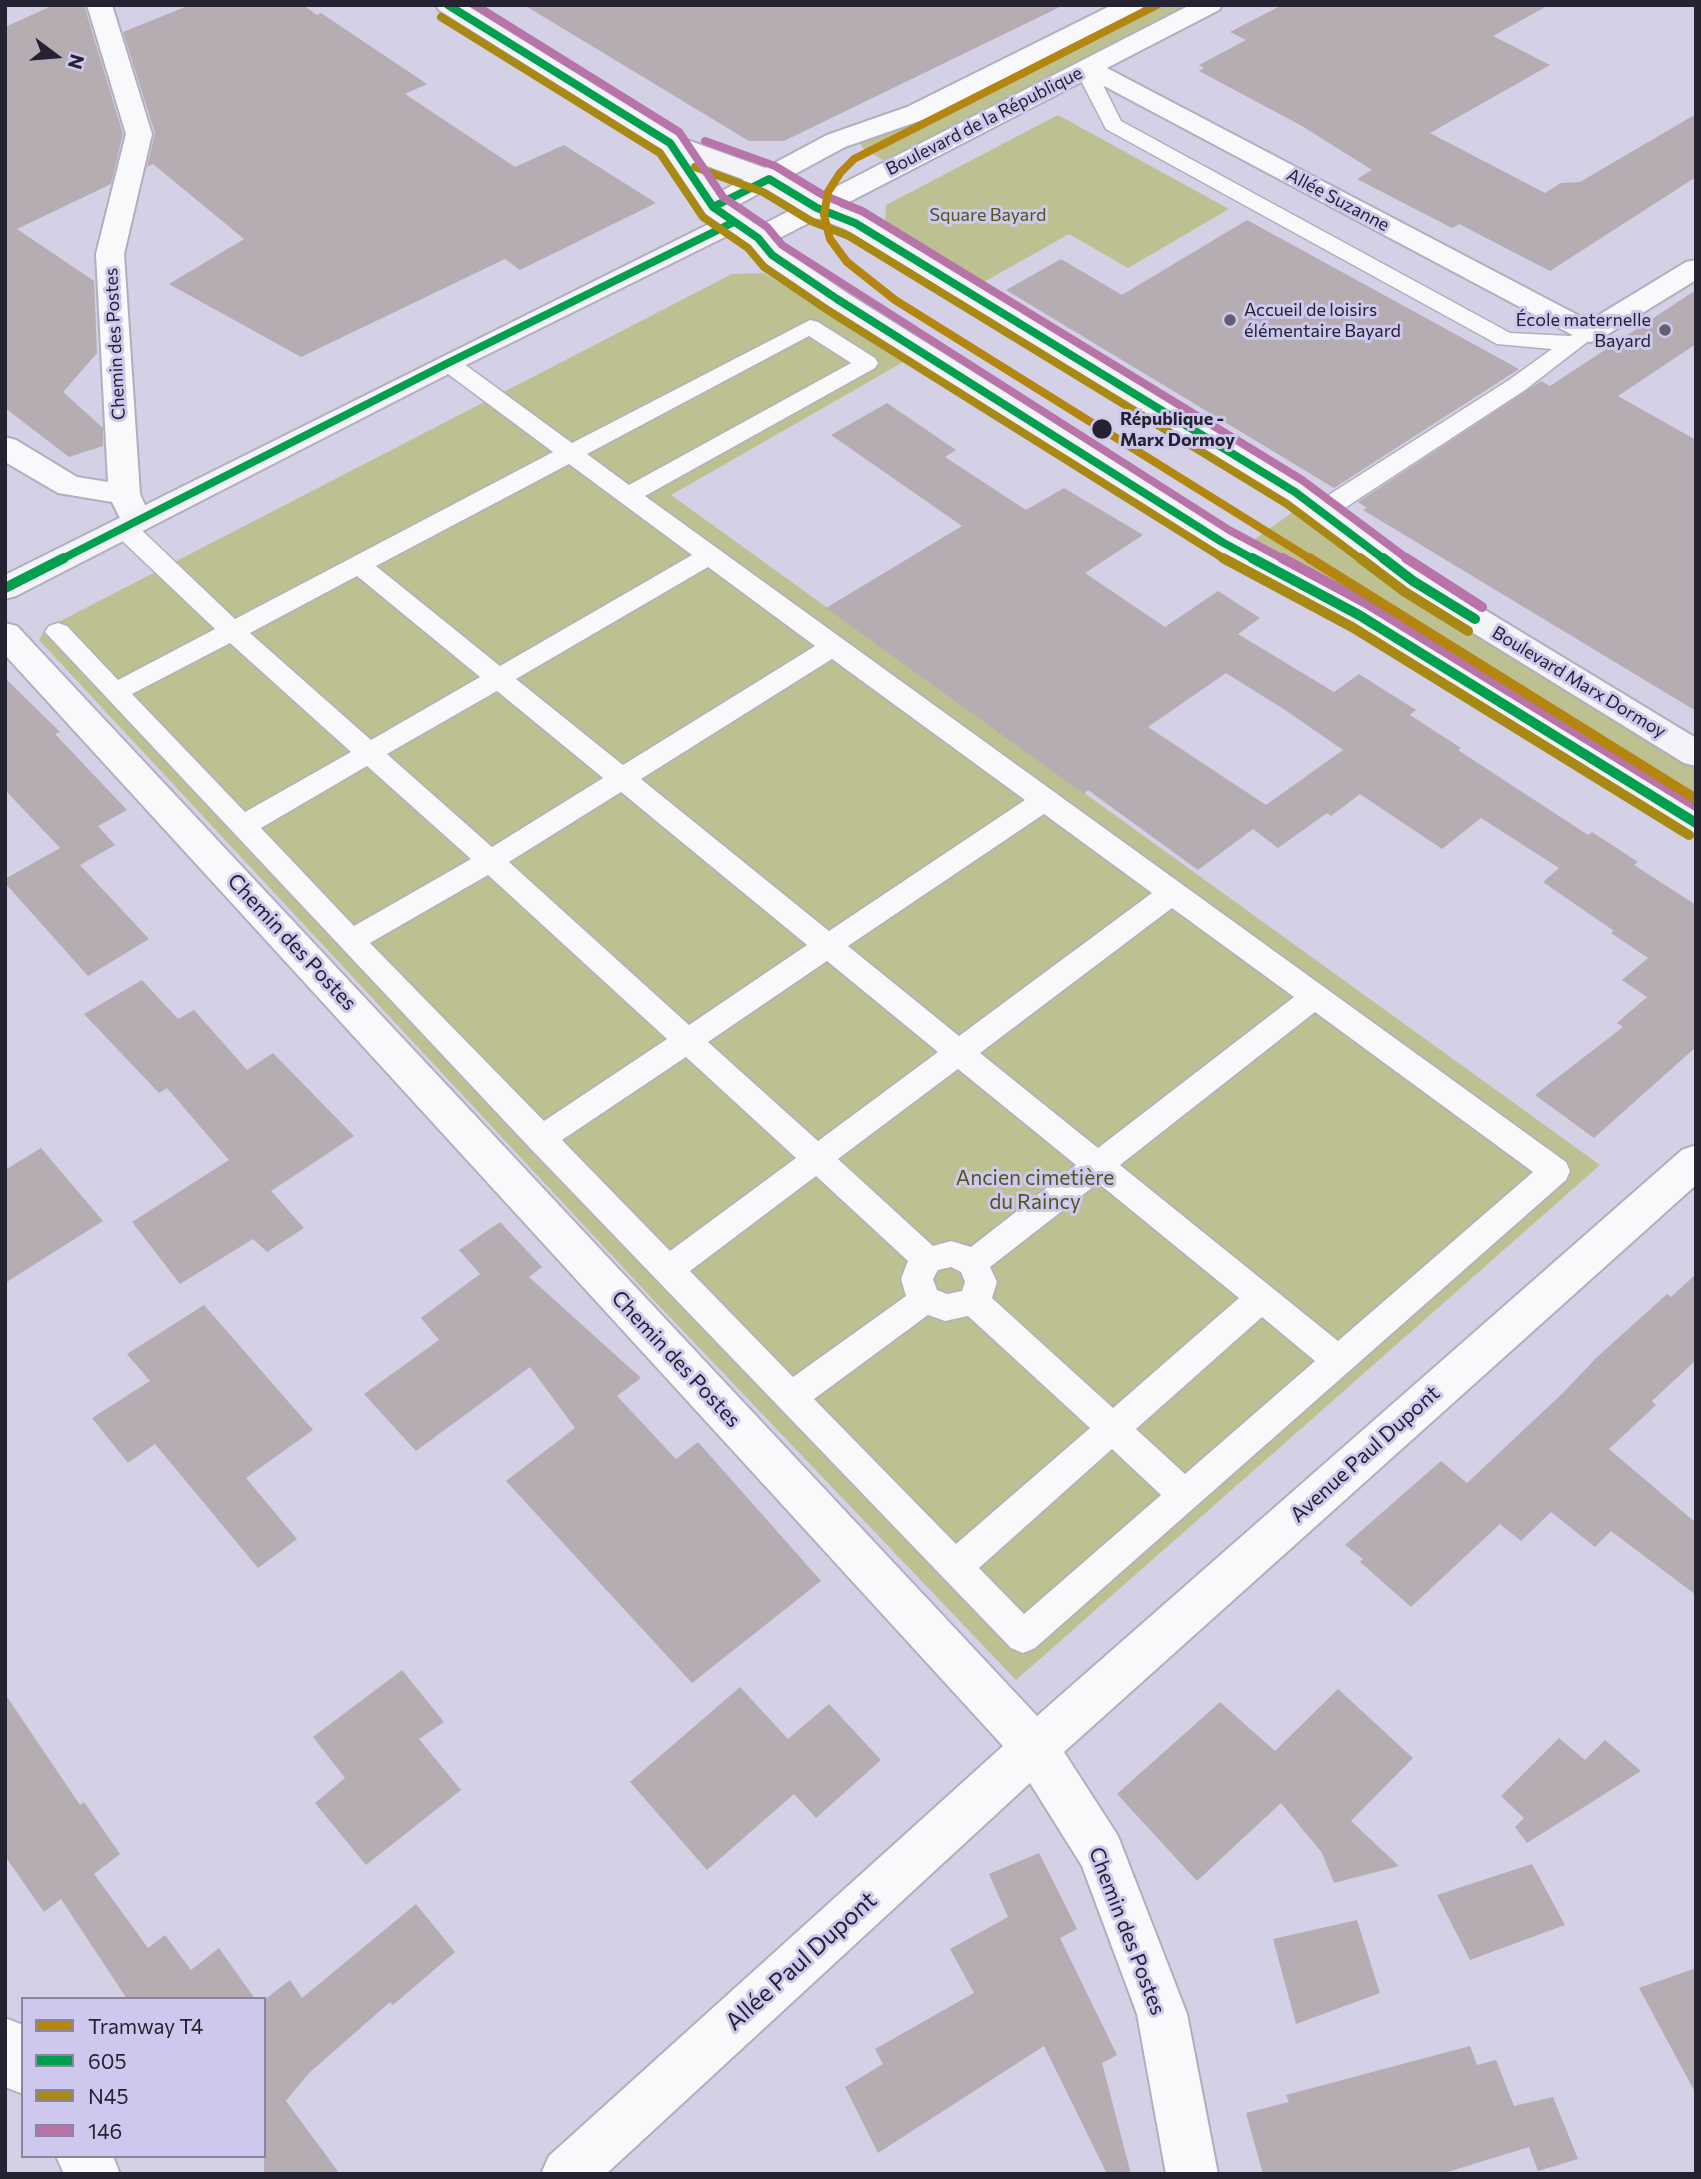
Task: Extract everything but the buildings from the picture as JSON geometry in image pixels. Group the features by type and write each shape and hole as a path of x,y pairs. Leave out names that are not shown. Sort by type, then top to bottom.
{"main road":[{"name":"Boulevard Marx Dormoy","path":"448,5 670,143 769,179 817,208 855,223 1295,492 1413,582 1696,754"},
{"name":"Boulevard Marx Dormoy","path":"670,143 735,222 772,255 837,299 1222,542 1359,615 1696,824"},
{"name":"Boulevard de la République","path":"5,588 128,514 448,363 735,222"}],"street":[{"name":"Chemin des Postes","path":"99,5 139,134 110,254 128,514"},
{"name":"Boulevard de la République","path":"735,222 769,179 836,141 916,113 1132,5"},
{"name":"Boulevard de la République","path":"735,222 817,208 1210,5"},
{"name":"Allée Suzanne","path":"1085,69 1115,81 1581,338"},
{"path":"1581,338 1696,268"},
{"path":"5,447 29,464 128,514"},
{"name":"Chemin des Postes","path":"5,634 1035,1748 1101,1853 1162,2014 1192,2174"},
{"name":"Avenue Paul Dupont","path":"1035,1748 1696,1161"},
{"name":"Allée Paul Dupont","path":"567,2174 1035,1748"},
{"path":"5,2043 21,2066"},
{"path":"83,2158 94,2174"}],"lane":[{"path":"1085,69 1113,125 1505,339 1581,338"},
{"path":"116,692 810,327 867,363 627,496"},
{"path":"1322,511 1517,385 1581,338"},
{"path":"58,632 541,1139 1023,1637 1555,1171 833,647 448,363"},
{"path":"128,514 232,631 490,861 928,1260"},
{"path":"243,826 709,556"},
{"path":"359,565 1339,1361"},
{"path":"351,941 490,861 833,647"},
{"path":"541,1139 1044,800"},
{"path":"668,1269 1172,892"},
{"path":"973,1263 1315,996"},
{"path":"951,1254 973,1263 981,1282 979,1292 973,1300 944,1308 926,1299 919,1290 917,1279 920,1268 928,1260 951,1254"},
{"path":"955,1567 1261,1298"},
{"path":"791,1398 926,1299"},
{"path":"973,1300 1185,1495"}],"green space":[{"path":"1146,5 1196,5 888,163 857,142 911,122"},
{"name":"Square Bayard","path":"1058,115 1229,209 1128,268 1069,234 984,282 885,222 886,205"},
{"name":"Ancien cimetière du Raincy","path":"764,273 905,361 671,495 1600,1165 1016,1680 645,1291 39,640 45,629 732,274"},
{"path":"1300,507 1395,581 1696,768 1696,807 1367,600 1248,544"}],"tram line":[{"name":"T4","path":"1157,5 854,159 840,173 828,192 824,215 830,239 847,262 895,300 1696,799"}],"transit line":[{"name":"605","path":"448,5 670,143 713,207 758,238 772,255 837,299 1222,542 1359,615 1696,823"},
{"name":"146","path":"475,5 679,132 723,197 767,227 782,245 845,287 1229,530 1366,603 1696,806"},
{"name":"N45","path":"441,17 660,153 703,217 748,248 764,267 829,311 1215,554 1352,627 1689,835"},
{"name":"146","path":"705,141 775,166 823,195 862,211 1302,480 1421,569 1482,607"},
{"name":"N45","path":"695,167 763,192 811,221 849,236 1287,504 1405,592 1468,631"},
{"name":"605","path":"713,207 769,179 817,208 855,223 1295,492 1413,581 1475,619"},
{"name":"605","path":"5,588 448,363 734,222"}],"place":[{"name":"Accueil de loisirs élémentaire Bayard","path":"1230,320"},
{"name":"École maternelle Bayard","path":"1665,330"},
{"name":"République - Marx Dormoy","path":"1102,429"}]}
